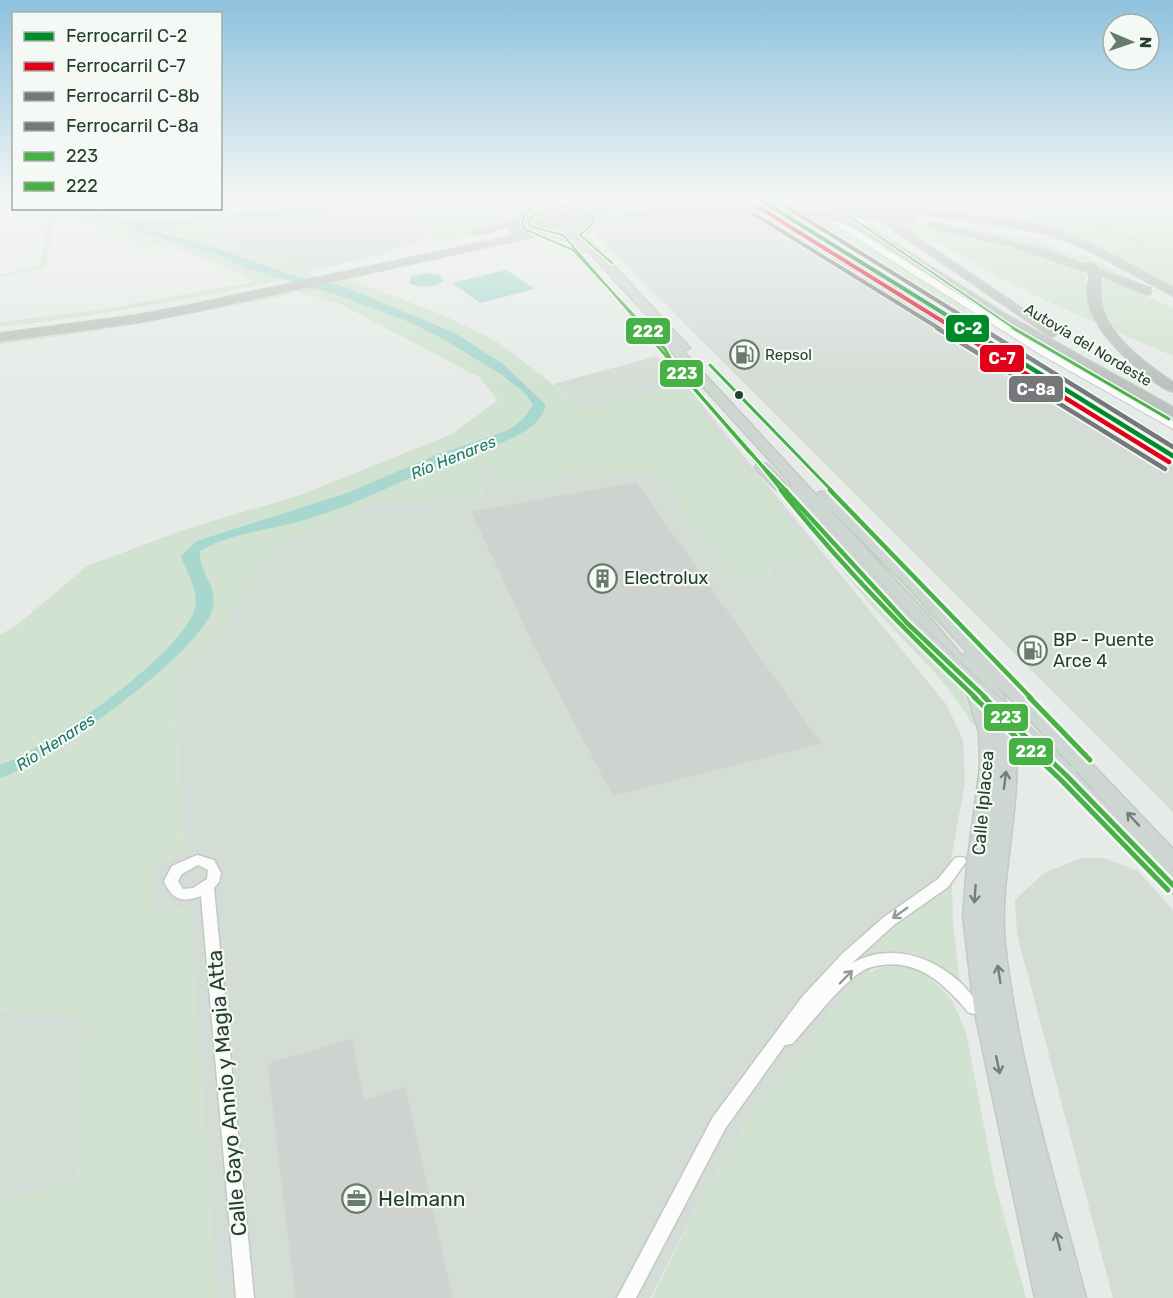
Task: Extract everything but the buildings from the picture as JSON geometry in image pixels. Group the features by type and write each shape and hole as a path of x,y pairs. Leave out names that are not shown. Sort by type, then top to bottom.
{"highway":[{"path":"342,272 378,262"},
{"path":"0,337 136,319 386,262"},
{"path":"342,272 397,262"},
{"path":"915,262 1016,327 1049,343"},
{"name":"Autovía del Nordeste","path":"919,262 1049,343 1173,413"},
{"name":"Autovía del Nordeste","path":"945,262 1075,346 1173,400"},
{"path":"1072,262 1173,303"},
{"path":"1085,262 1095,275 1097,308 1101,319 1127,350 1173,388"},
{"path":"1106,262 1173,294"},
{"path":"1116,262 1173,294"},
{"path":"0,331 147,311 274,287"}],"main road":[{"path":"594,262 671,345 681,362 759,450 824,513"},
{"path":"602,262 824,513 907,623 1067,776 1173,885"},
{"name":"Calle Iplacea","path":"671,345 922,618 955,658 975,691 988,732 989,767 977,866 975,928 986,1008 1049,1298"},
{"path":"762,467 915,586 1173,862"},
{"name":"Calle Iplacea","path":"824,513 970,657 993,692 1005,732 1006,771 992,899 994,941 1008,1031 1072,1298"}],"street":[{"path":"912,262 1042,351 1173,426"},
{"path":"626,1298 718,1123 807,1002 848,957 889,921 943,884 960,862"},
{"name":"Calle Gayo Annio y Magia Atta","path":"207,888 245,1298"},
{"path":"762,1065 856,967 868,962 888,957 911,959 933,968 957,987 973,1007"}],"shaded area":[{"path":"282,262 351,262 311,270"},
{"path":"623,262 858,262 1046,378 1173,461 1173,812"},
{"path":"657,356 684,383 946,704 963,740 965,781 951,861 870,971 759,1102 699,1203 650,1298 0,1298 0,1011 83,1017 190,907 154,914 152,863 185,854 173,685 190,657 273,543 585,410 554,384"},
{"path":"1082,858 1104,858 1138,871 1173,910 1173,1298 1113,1298 1017,934 1015,900 1044,873"}],"green space":[{"path":"41,262 46,262 45,268 0,277 0,275 40,266"},
{"path":"210,262 232,262 253,271 283,278 141,307 0,327 0,322 100,310 253,282"},
{"path":"257,262 282,262 311,270 310,274 334,281 353,280 447,317 498,342 586,410 684,383 701,404 703,413 712,425 713,432 725,444 729,444 749,474 758,474 785,518 822,566 900,657 899,660 807,555 770,562 774,587 764,579 727,572 719,563 721,558 719,552 707,546 677,505 682,503 663,478 657,478 645,470 586,479 590,469 563,472 558,483 549,485 547,481 552,479 549,475 516,482 514,478 498,480 492,467 475,470 485,496 467,500 467,502 453,496 408,503 382,501 297,536 262,566 219,635 188,663 173,685 185,855 152,864 155,914 190,907 217,1298 0,1298 0,1202 77,1179 83,1018 0,1011 0,635 18,624 87,566 186,529 300,495 452,434 498,400 479,377 338,303 296,291 326,282"},
{"path":"881,262 893,262 964,307 967,314"},
{"path":"972,262 1057,262 1084,270 1094,320 1111,325 1102,303 1102,280 1111,280 1173,308 1173,356 1079,315"},
{"path":"1076,262 1098,262 1173,300"},
{"path":"1110,262 1114,262 1138,275"},
{"path":"1122,262 1173,262 1173,289"},
{"path":"292,290 292,293 288,295 180,316 0,344 0,341 136,322"},
{"path":"786,501 789,501 859,583 962,688 975,724 972,724 953,694 880,615"},
{"path":"952,885 953,924 960,982 921,956 901,952 873,952 869,945"},
{"path":"906,966 925,974 952,1000 966,1032 995,1183 1026,1298 652,1298 699,1203 759,1102 857,978 882,967"}],"water":[{"name":"Río Henares","path":"232,262 255,262 293,275 345,287 455,333 503,364 546,405 534,425 501,443 447,462 326,513 295,523 239,535 200,551 200,559 214,602 212,611 200,631 150,680 83,731 51,752 0,778 0,765 48,741 78,721 140,674 166,650 185,627 195,608 194,588 181,556 197,541 347,493 436,455 509,430 524,418 533,405 526,394 502,375 445,340 409,322 338,295 253,271"},
{"path":"506,270 535,289 480,303 452,283"},
{"path":"428,273 439,275 444,280 427,287 409,283 411,277"}],"rail line":[{"name":"C-8a","path":"831,262 1165,469"},
{"name":"C-7","path":"846,262 1169,462"},
{"name":"C-2","path":"860,262 1173,456"},
{"name":"C-8b","path":"875,262 1173,447"}],"transit line":[{"name":"222","path":"584,262 665,349 675,367 753,455 809,526 868,592 902,628 1062,781 1168,890"},
{"name":"223","path":"586,262 749,452 815,521 873,587 907,623 1067,776 1173,885"},
{"name":"222","path":"916,262 1016,330 1169,419"},
{"name":"223","path":"710,365 1090,760"}],"place":[{"name":"Repsol","path":"744,355"},
{"name":"Electrolux","path":"603,578"},
{"name":"BP - Puente Arce 4","path":"1032,650"},
{"name":"Helmann","path":"357,1199"}]}
